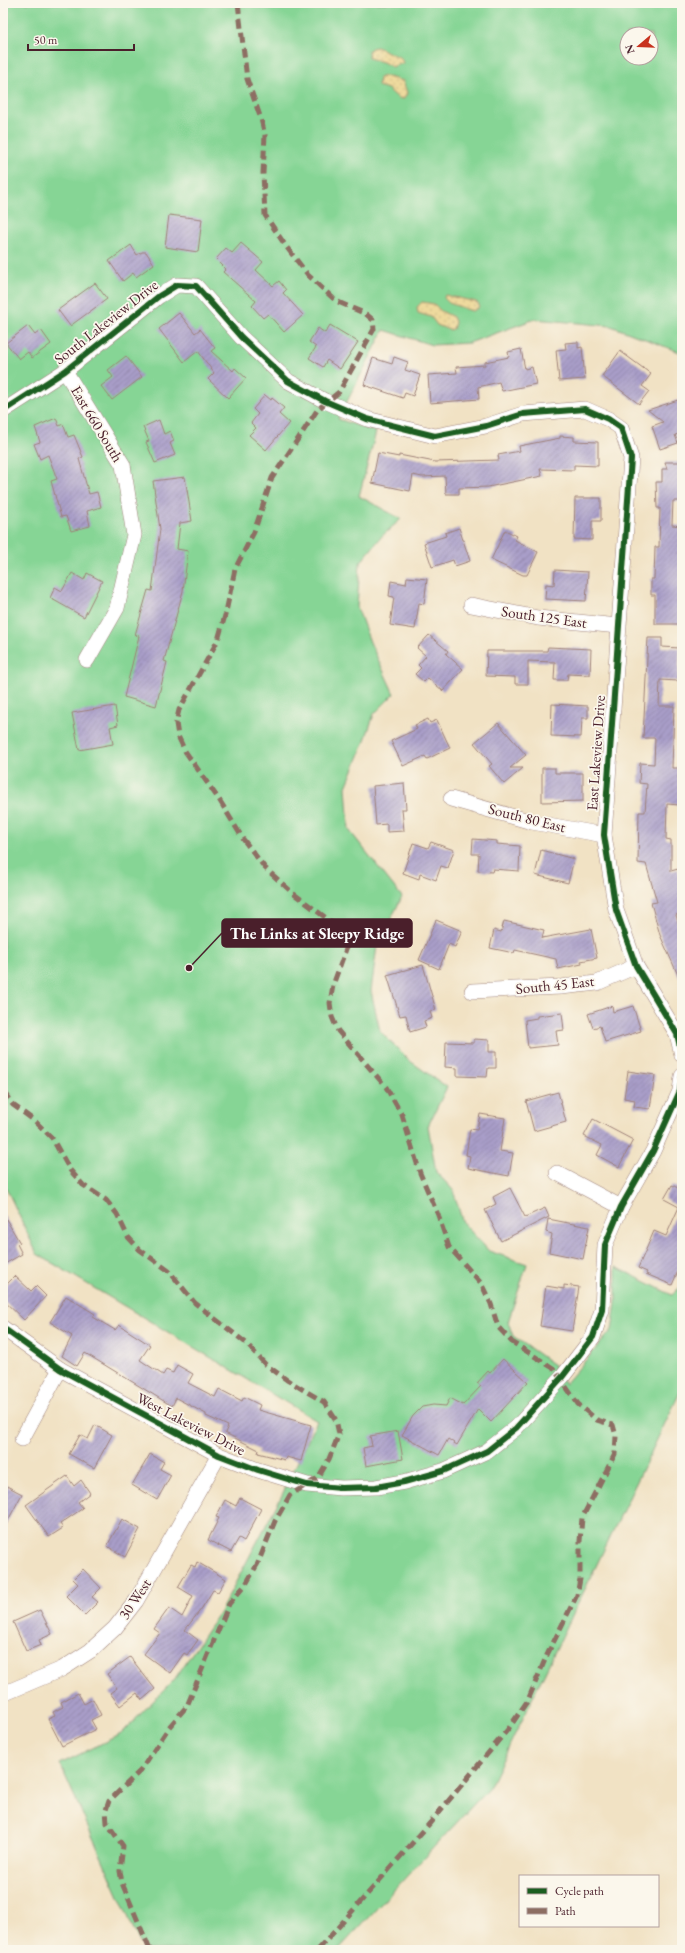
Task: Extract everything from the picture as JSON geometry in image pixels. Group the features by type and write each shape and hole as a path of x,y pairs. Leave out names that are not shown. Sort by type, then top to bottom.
{"street":[{"name":"South Lakeview Drive","path":"3,411 65,371 159,296 177,285 196,286 241,337 288,381 325,401 367,419 435,436 486,426 523,414 585,409 608,419 621,428 625,437"},
{"name":"East 660 South","path":"65,371 123,465 134,535 117,608 86,660"},
{"name":"East Lakeview Drive","path":"625,437 630,458 604,835 616,910 636,966 677,1034 682,1055"},
{"name":"South 125 East","path":"471,606 538,618 618,626"},
{"name":"South 80 East","path":"451,798 532,822 604,835"},
{"name":"South 45 East","path":"472,991 561,987 596,983 636,966"},
{"path":"557,1173 621,1208 653,1151 680,1091 682,1076"},
{"name":"West Lakeview Drive","path":"60,1369 219,1455 258,1470 307,1485 341,1488 376,1487 404,1482 443,1471 486,1451 516,1428 563,1376 593,1337 602,1310 605,1245 621,1208"},
{"path":"3,1328 60,1369 22,1438"},
{"name":"30 West","path":"3,1694 62,1669 90,1651 115,1628 136,1601 219,1455"}],"green space":[{"path":"3,3 682,3 682,353 611,326 535,319 469,343 432,345 384,330 338,419 376,432 359,496 401,519 382,536 360,563 357,607 370,642 394,694 374,714 346,787 349,830 402,897 377,946 371,991 380,1031 410,1061 447,1087 428,1126 436,1172 453,1190 463,1223 489,1251 527,1264 508,1322 513,1336 554,1365 565,1384 612,1330 616,1303 616,1267 672,1295 682,1285 682,1388 489,1788 338,1950 143,1950 60,1764 121,1734 174,1680 220,1612 282,1495 317,1421 37,1254 3,1181"}],"sand":[{"path":"377,47 401,58 403,63 392,67 383,62 369,58 368,51"},
{"path":"384,76 403,81 407,93 404,99 398,98 388,89 378,86 379,78"},
{"path":"445,295 476,302 479,304 478,308 472,311 449,303 444,298"},
{"path":"422,302 434,304 441,311 453,317 455,322 453,329 449,330 437,325 431,317 418,313 417,307"}],"building":[{"path":"169,215 202,219 198,252 165,247"},
{"path":"241,243 263,262 256,270 273,286 279,281 286,290 283,293 303,315 284,332 268,314 263,318 252,306 256,301 223,272 226,269 216,259 226,248 232,253"},
{"path":"131,245 137,255 142,252 146,252 154,264 136,277 133,273 123,281 109,261"},
{"path":"95,283 107,299 70,326 58,310"},
{"path":"179,313 195,333 200,329 215,348 211,351 233,371 235,368 246,378 228,398 208,379 214,373 198,351 184,362 159,329"},
{"path":"330,325 358,342 340,369 327,360 323,367 309,358 316,347 309,342 318,328 325,333"},
{"path":"28,326 35,335 41,330 51,344 32,358 28,352 19,359 6,343"},
{"path":"578,342 578,348 582,347 585,379 559,381 556,350 566,349 565,343"},
{"path":"521,349 525,369 532,367 536,384 502,391 499,382 478,387 479,399 430,403 428,375 457,373 456,367 485,365 485,362 509,357 508,352"},
{"path":"620,351 651,374 642,386 649,391 639,404 602,376"},
{"path":"126,356 142,377 112,400 101,386 113,377 108,370"},
{"path":"394,357 408,362 405,370 420,375 413,396 405,393 403,398 364,385 373,358 392,364"},
{"path":"265,395 271,400 272,398 284,408 279,414 289,423 266,450 249,435 256,428 251,423 258,414 253,409"},
{"path":"678,400 682,411 682,433 675,435 678,443 660,449 652,426 663,422 648,410"},
{"path":"56,418 59,426 63,424 68,437 74,435 83,457 79,459 89,494 97,492 101,507 87,511 90,526 71,531 66,516 61,517 51,481 57,479 48,455 40,459 34,444 40,442 35,427"},
{"path":"159,420 164,434 170,431 174,441 170,443 175,455 155,463 146,442 149,441 143,427"},
{"path":"560,436 574,437 574,441 598,442 598,466 574,465 574,470 540,469 542,476 488,487 459,488 459,494 446,494 445,476 422,477 413,475 410,491 372,483 378,453 399,457 399,455 435,462 499,460 498,455 520,451 519,446 560,438"},
{"path":"665,462 682,462 682,501 673,501 672,525 682,526 682,624 655,624 655,595 651,595 651,579 654,579 655,547 659,547 660,508 657,508 656,482 662,482 662,469 667,469"},
{"path":"185,477 192,521 180,523 177,549 188,551 183,591 164,661 167,662 156,706 124,697 139,636 135,635 148,590 152,591 160,529 153,481"},
{"path":"575,498 601,498 601,521 592,521 592,540 574,539"},
{"path":"459,528 470,561 455,566 453,560 432,567 424,543 446,536 445,533"},
{"path":"505,530 517,536 515,540 538,552 527,575 523,575 491,560"},
{"path":"555,570 588,572 586,601 545,599 546,584 554,585"},
{"path":"72,573 84,580 87,573 102,581 84,617 50,598 55,587 62,591"},
{"path":"407,577 427,579 424,604 419,603 415,629 390,625 394,597 389,596 391,581 406,584"},
{"path":"429,635 448,651 446,654 463,669 443,691 428,678 424,682 415,674 421,668 418,665 426,656 417,648"},
{"path":"648,638 662,638 662,647 680,648 678,681 660,680 659,706 674,706 672,768 679,768 678,779 682,779 680,805 667,804 666,839 671,840 671,871 678,869 682,884 682,913 676,915 682,937 682,984 660,935 651,903 657,902 646,864 638,863 639,812 645,812 647,784 639,783 640,763 654,764 655,738 643,738"},
{"path":"548,647 591,649 590,675 568,674 567,680 554,680 555,662 528,661 528,684 515,684 515,677 486,676 487,651 547,651"},
{"path":"552,704 588,706 588,718 582,718 581,737 551,736"},
{"path":"115,706 118,725 110,727 113,744 79,750 72,713"},
{"path":"428,719 430,723 437,720 450,748 427,759 425,756 403,766 391,741 417,729 415,725"},
{"path":"498,723 526,755 510,768 523,768 504,784 489,766 492,764 474,743"},
{"path":"542,768 555,768 555,773 583,773 583,801 542,802"},
{"path":"404,783 406,809 402,809 404,831 387,832 387,824 376,825 373,786"},
{"path":"473,839 497,841 497,844 520,846 519,871 493,869 492,872 478,871 479,854 472,854"},
{"path":"431,842 454,850 448,868 441,866 436,880 420,874 419,879 403,873 413,843 428,848"},
{"path":"541,850 574,859 568,883 535,875"},
{"path":"436,920 462,931 455,947 449,944 439,969 419,960"},
{"path":"504,921 544,930 542,938 591,929 597,958 581,961 582,964 558,969 556,959 515,950 514,953 490,948 494,930 501,932"},
{"path":"423,965 436,1010 430,1011 432,1018 424,1021 426,1027 410,1032 406,1015 400,1016 387,975"},
{"path":"612,1006 613,1012 633,1006 641,1031 605,1042 600,1026 593,1028 588,1014"},
{"path":"562,1013 564,1030 556,1031 558,1045 528,1048 525,1020 537,1018 537,1016"},
{"path":"474,1039 489,1040 489,1052 496,1052 496,1068 488,1068 487,1077 457,1076 457,1068 445,1067 446,1042 474,1043"},
{"path":"628,1071 655,1075 650,1109 634,1107 635,1100 624,1098"},
{"path":"558,1092 566,1122 534,1131 526,1101"},
{"path":"480,1114 505,1118 500,1151 513,1153 509,1176 468,1168 470,1156 466,1155 470,1129 477,1130"},
{"path":"593,1119 633,1140 619,1167 597,1155 602,1145 584,1136"},
{"path":"672,1185 682,1190 682,1262 672,1285 646,1274 647,1272 638,1268 654,1231 666,1236 679,1207 664,1199"},
{"path":"510,1188 525,1217 545,1208 549,1217 501,1241 485,1210 496,1204 493,1197"},
{"path":"3,1214 20,1243 17,1244 22,1254 3,1265"},
{"path":"548,1219 589,1227 583,1259 549,1252 552,1234 546,1232"},
{"path":"15,1276 31,1291 36,1286 46,1296 24,1320 3,1300 3,1288"},
{"path":"564,1285 579,1287 572,1331 540,1326 546,1286 564,1289"},
{"path":"66,1296 95,1314 93,1317 115,1330 119,1325 150,1345 140,1360 163,1375 166,1370 173,1373 177,1365 193,1374 188,1383 215,1397 219,1389 242,1401 244,1397 260,1405 258,1410 311,1425 301,1461 286,1457 285,1460 258,1453 259,1450 225,1433 228,1426 206,1416 206,1414 176,1398 172,1406 85,1353 77,1366 62,1356 72,1336 50,1322"},
{"path":"503,1359 528,1382 491,1422 478,1409 457,1445 448,1439 439,1455 402,1435 413,1416 422,1407 433,1405 446,1406 450,1398 463,1405 481,1386 477,1383 488,1371 490,1373"},
{"path":"95,1425 112,1435 94,1468 69,1454 80,1435 88,1439"},
{"path":"398,1431 403,1459 366,1466 363,1448 372,1446 370,1436"},
{"path":"150,1454 164,1462 160,1469 171,1475 157,1500 132,1485"},
{"path":"67,1476 74,1486 81,1480 90,1493 78,1502 83,1508 60,1524 63,1528 49,1537 26,1505"},
{"path":"3,1484 22,1494 3,1530"},
{"path":"240,1498 261,1509 244,1541 239,1538 231,1552 208,1540 219,1518 216,1517 225,1500 236,1506"},
{"path":"122,1519 140,1529 125,1557 107,1546"},
{"path":"197,1562 226,1579 218,1592 213,1590 202,1608 185,1630 198,1640 187,1655 184,1653 170,1673 144,1654 160,1633 154,1629 169,1608 182,1617 193,1596 178,1587 191,1565 195,1567"},
{"path":"83,1569 101,1588 92,1597 98,1602 85,1615 66,1596 78,1584 73,1579"},
{"path":"40,1610 52,1634 39,1640 41,1645 26,1651 13,1622"},
{"path":"130,1657 155,1689 142,1700 137,1693 120,1706 110,1693 117,1688 107,1674"},
{"path":"78,1693 84,1704 93,1699 101,1715 91,1720 96,1729 62,1746 48,1719 55,1716 53,1712 63,1707 61,1702"}],"marked path":[{"path":"238,3 247,79 265,135 263,173 265,215 285,245 308,275 336,301 366,314 373,320 374,329 339,392 318,409 272,478 254,532 235,569 226,612 218,640 179,710 176,723 178,736 185,751 220,801 243,839 265,868 294,894 342,930 346,939 346,949 333,985 330,1003 332,1017 338,1031 386,1087 402,1115 420,1173 438,1215 449,1247 481,1283 491,1304 498,1327 512,1342 553,1368 578,1404 597,1420 613,1425 616,1436 615,1454 582,1518 580,1541 580,1579 577,1595 547,1655 528,1700 509,1728 430,1823 318,1950"},
{"path":"3,1091 13,1105 35,1121 52,1138 70,1170 83,1185 106,1200 117,1214 128,1237 140,1250 169,1271 195,1303 246,1343 265,1364 287,1380 324,1402 336,1420 339,1434 329,1459 318,1478 290,1495 275,1521 258,1563 246,1584 229,1604 187,1706 169,1727 141,1770 109,1801 106,1810 107,1823 123,1846 120,1871 122,1883 150,1950"}],"cycle path":[{"path":"3,411 65,371 159,296 177,285 196,286 241,337 288,381 325,401 367,419 435,436 486,426 523,414 585,409 608,419 621,428 631,458 604,835 616,910 636,966 677,1034 682,1055"},
{"path":"3,1328 60,1369 219,1455 258,1470 307,1485 341,1488 376,1487 404,1482 443,1471 487,1451 516,1428 563,1376 593,1337 602,1310 605,1245 621,1207 653,1151 680,1091 682,1076"}],"place":[{"name":"The Links at Sleepy Ridge","path":"189,968"}]}
